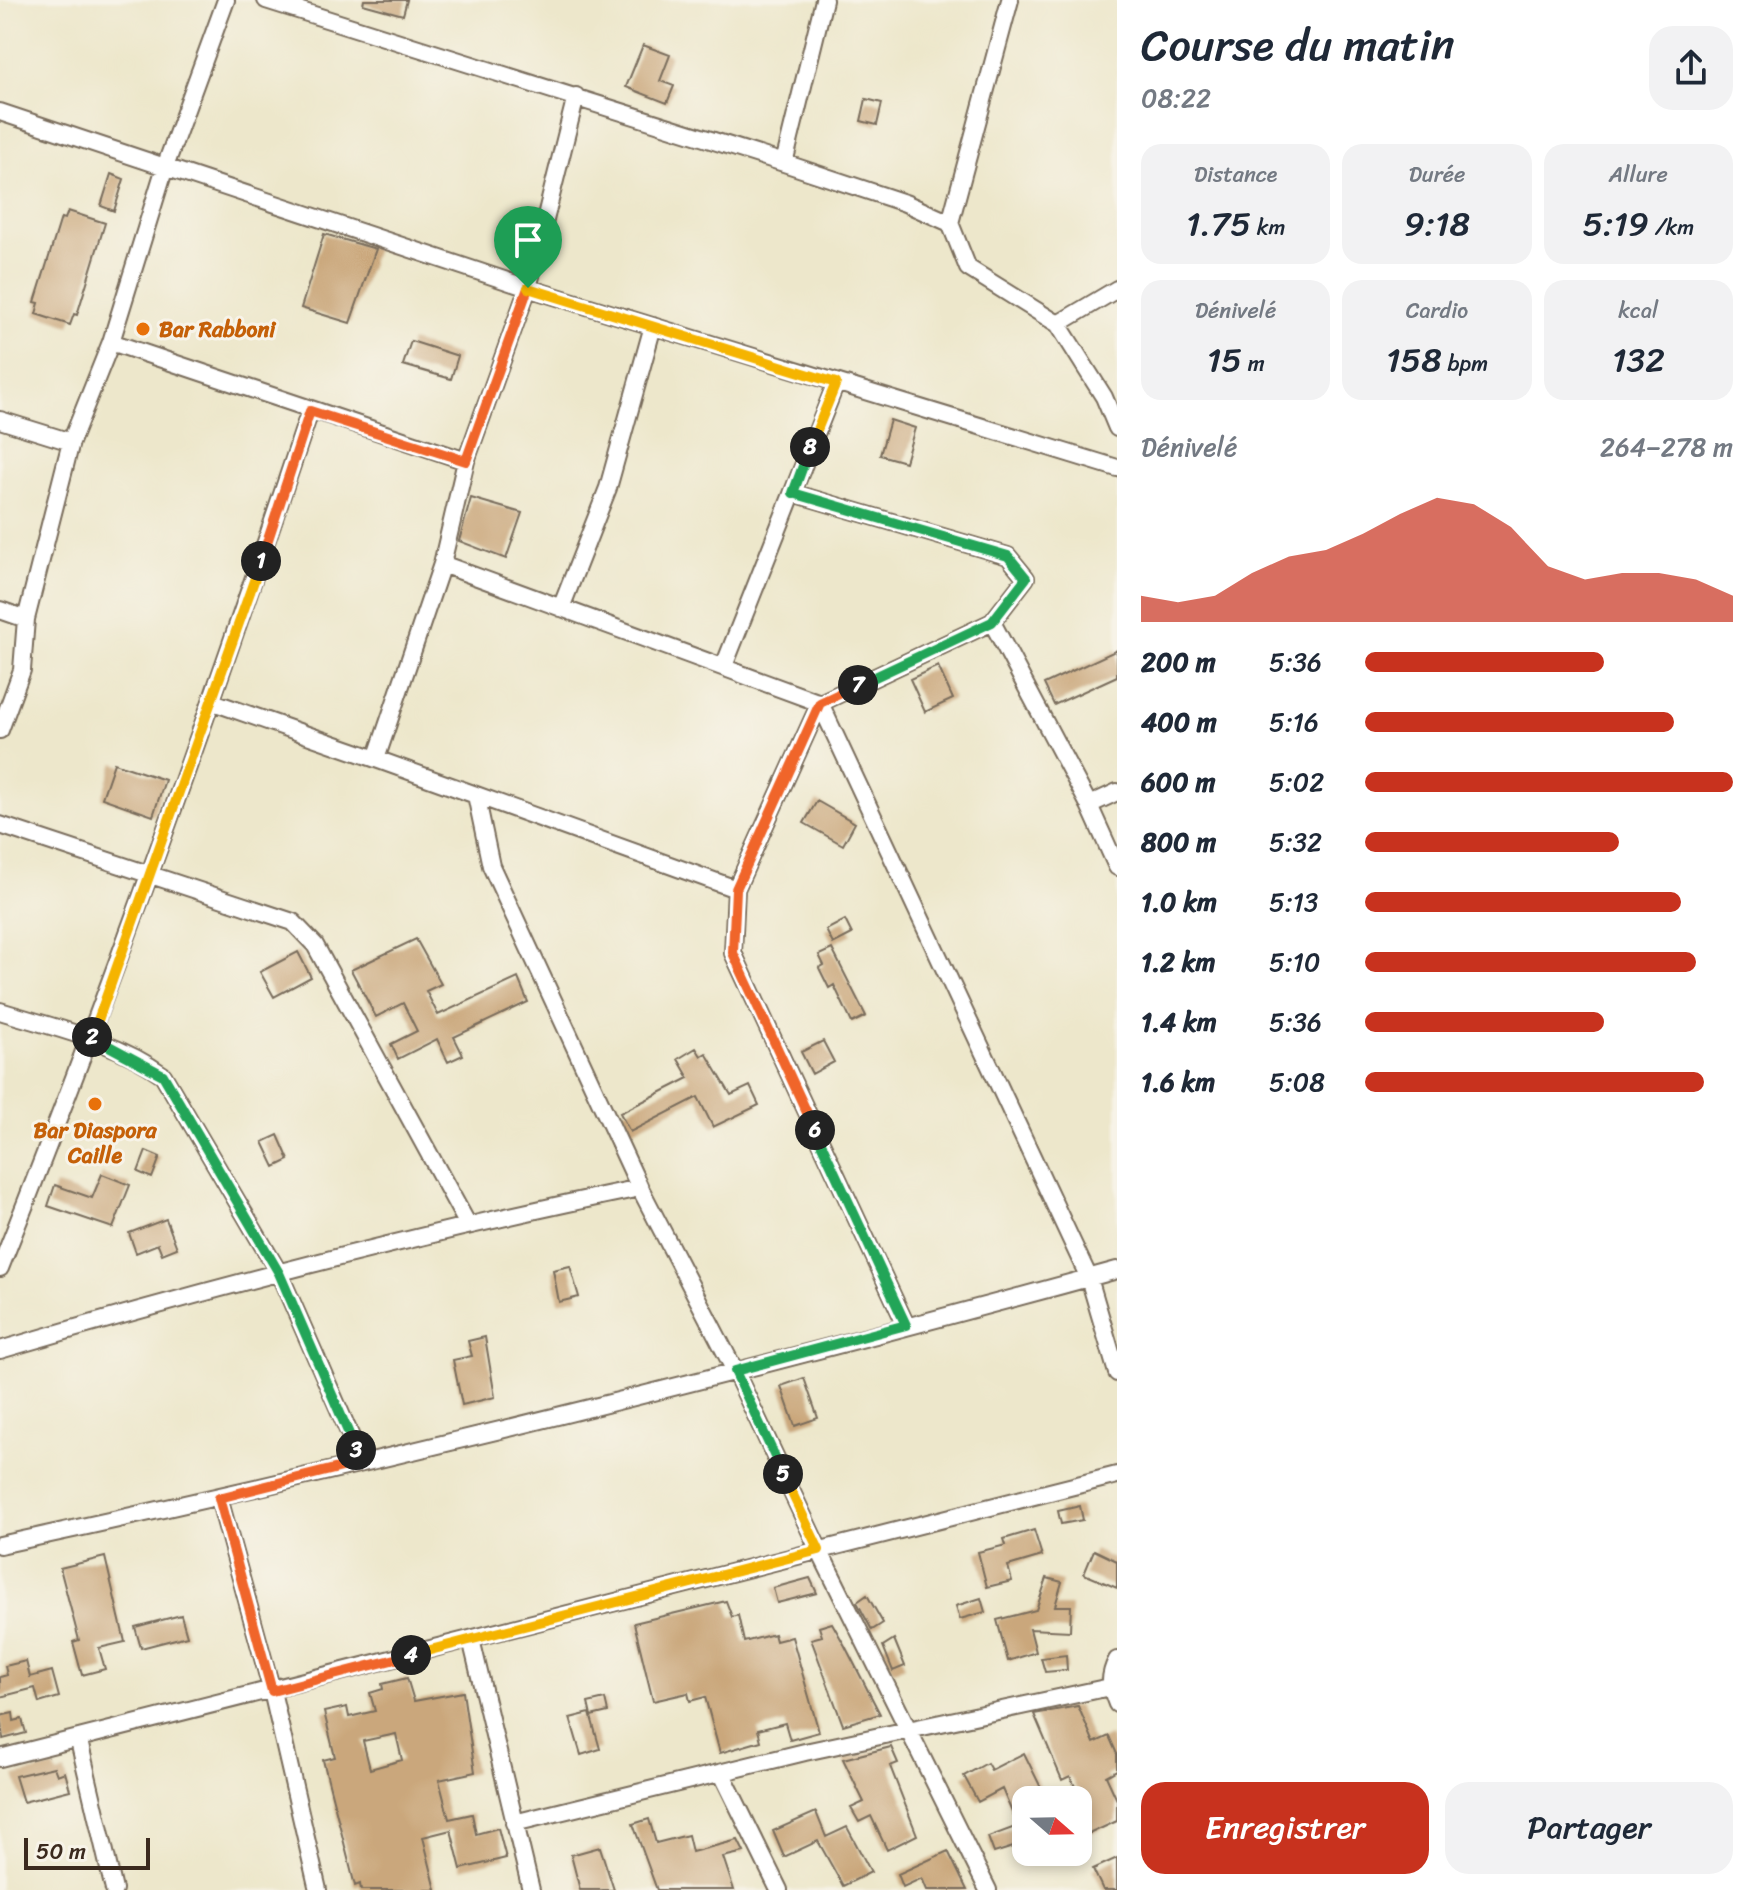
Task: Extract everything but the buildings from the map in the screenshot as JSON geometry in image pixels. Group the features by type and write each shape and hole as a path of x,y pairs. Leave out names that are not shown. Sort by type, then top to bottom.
{"street":[{"path":"0,730 22,670 26,619 71,442 111,342 165,167 226,0"},
{"path":"266,0 784,163 905,203 950,223"},
{"path":"784,163 824,0"},
{"path":"1010,0 950,223 968,268 1058,324 1104,397 1117,428"},
{"path":"376,759 442,564 466,461 528,288 576,96"},
{"path":"0,112 528,288 1117,468"},
{"path":"1058,324 1117,289"},
{"path":"561,608 608,488 653,326"},
{"path":"111,342 466,461"},
{"path":"724,666 836,383"},
{"path":"0,1268 92,1039 213,702 310,411"},
{"path":"0,420 71,442"},
{"path":"793,493 1008,556 1026,578 992,622 820,703 736,889 733,953 906,1325"},
{"path":"442,564 820,703 1089,1278 1117,1373"},
{"path":"0,610 26,619"},
{"path":"992,622 1089,805 1117,867"},
{"path":"213,702 736,889"},
{"path":"1089,805 1117,792"},
{"path":"476,795 491,866 640,1188 735,1371 819,1550 988,1890"},
{"path":"0,825 293,922 315,945 467,1223"},
{"path":"0,1011 92,1039 146,1063 163,1075 279,1273 362,1462"},
{"path":"0,1350 161,1303 467,1223 640,1188"},
{"path":"0,1545 219,1498 735,1371 1117,1270"},
{"path":"0,1758 79,1741 1117,1475"},
{"path":"219,1498 272,1691 318,1890"},
{"path":"471,1639 531,1890"},
{"path":"1117,1660 1113,1689 1117,1704"},
{"path":"514,1823 907,1730 1113,1689"},
{"path":"79,1741 114,1890"},
{"path":"722,1774 779,1890"}],"place":[{"name":"Bar Rabboni","path":"143,329"},
{"name":"Bar Diaspora Caille","path":"95,1104"}],"route":[{"path":"528,288 836,383 793,493 1008,556 1026,578 992,622 820,703 736,889 733,953 906,1325 735,1371 819,1550 272,1691 219,1498 362,1462 279,1273 174,1092 163,1075 146,1063 92,1039 213,702 310,411 466,461 528,288"}]}
